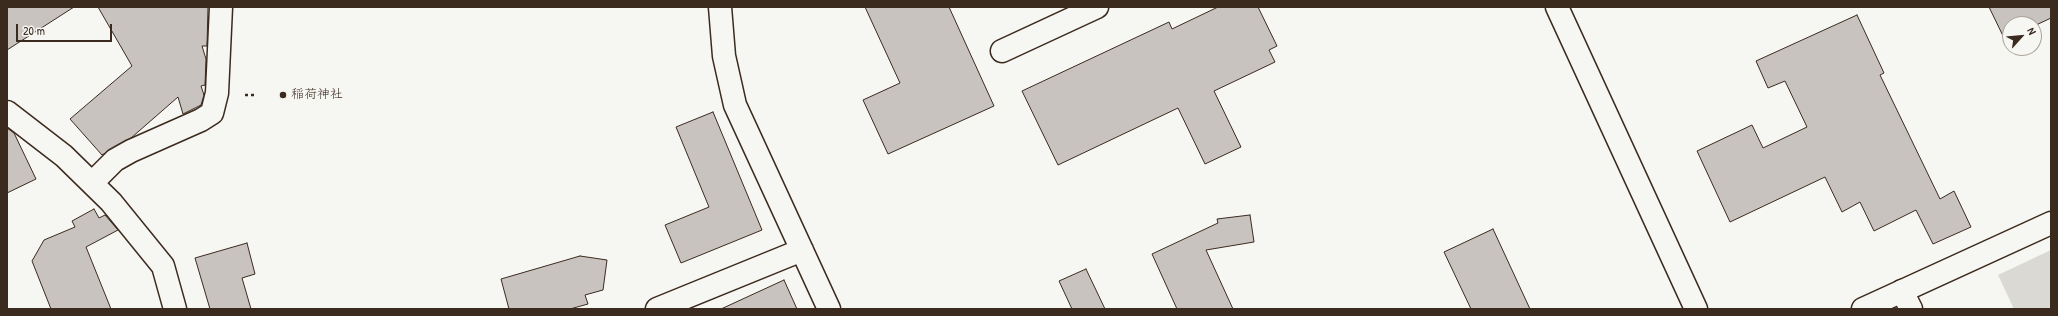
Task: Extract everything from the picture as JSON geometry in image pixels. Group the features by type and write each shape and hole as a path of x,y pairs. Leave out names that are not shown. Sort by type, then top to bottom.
{"street":[{"path":"92,183 115,160 131,151 201,120 212,113 217,93 221,7"},
{"path":"720,7 724,56 735,105 829,309"},
{"path":"1002,51 1097,7"},
{"path":"1557,7 1696,309"},
{"path":"7,112 64,156 111,202 162,266 176,309"},
{"path":"1863,309 1907,300 2051,223"},
{"path":"657,309 802,250"}],"shaded area":[{"path":"2051,250 2051,309 2014,309 1998,275"}],"building":[{"path":"7,7 74,7 7,50"},
{"path":"98,7 208,7 207,46 202,46 206,59 205,85 201,86 204,95 201,105 183,114 178,97 131,138 102,155 70,119 132,66"},
{"path":"865,7 949,7 994,106 888,154 863,100 900,83"},
{"path":"1218,7 1258,7 1277,46 1269,50 1275,62 1214,91 1241,147 1205,164 1178,108 1058,165 1022,91 1169,22 1172,29"},
{"path":"1989,7 2051,7 2051,18 2042,22 2042,16 2002,16 2002,34"},
{"path":"1857,15 1884,73 1880,75 1940,199 1954,191 1971,227 1933,244 1916,210 1874,231 1860,202 1842,212 1825,177 1730,222 1697,151 1752,125 1763,148 1807,127 1785,81 1768,88 1756,61"},
{"path":"713,112 762,230 681,263 665,225 709,207 676,127"},
{"path":"7,128 14,133 36,179 7,193"},
{"path":"94,209 99,218 105,215 118,230 86,247 111,309 51,309 32,261 44,240 75,227 72,221"},
{"path":"1250,215 1254,242 1206,250 1233,309 1177,309 1152,254 1218,223 1217,219"},
{"path":"1493,229 1530,309 1471,309 1444,252"},
{"path":"247,243 255,274 242,278 251,309 210,309 195,258"},
{"path":"580,256 607,260 603,290 585,295 588,304 570,309 509,309 501,279"},
{"path":"1086,269 1105,309 1072,309 1059,281"},
{"path":"784,280 797,309 721,309"}],"place":[{"name":"稲荷神社","path":"283,95"}]}
